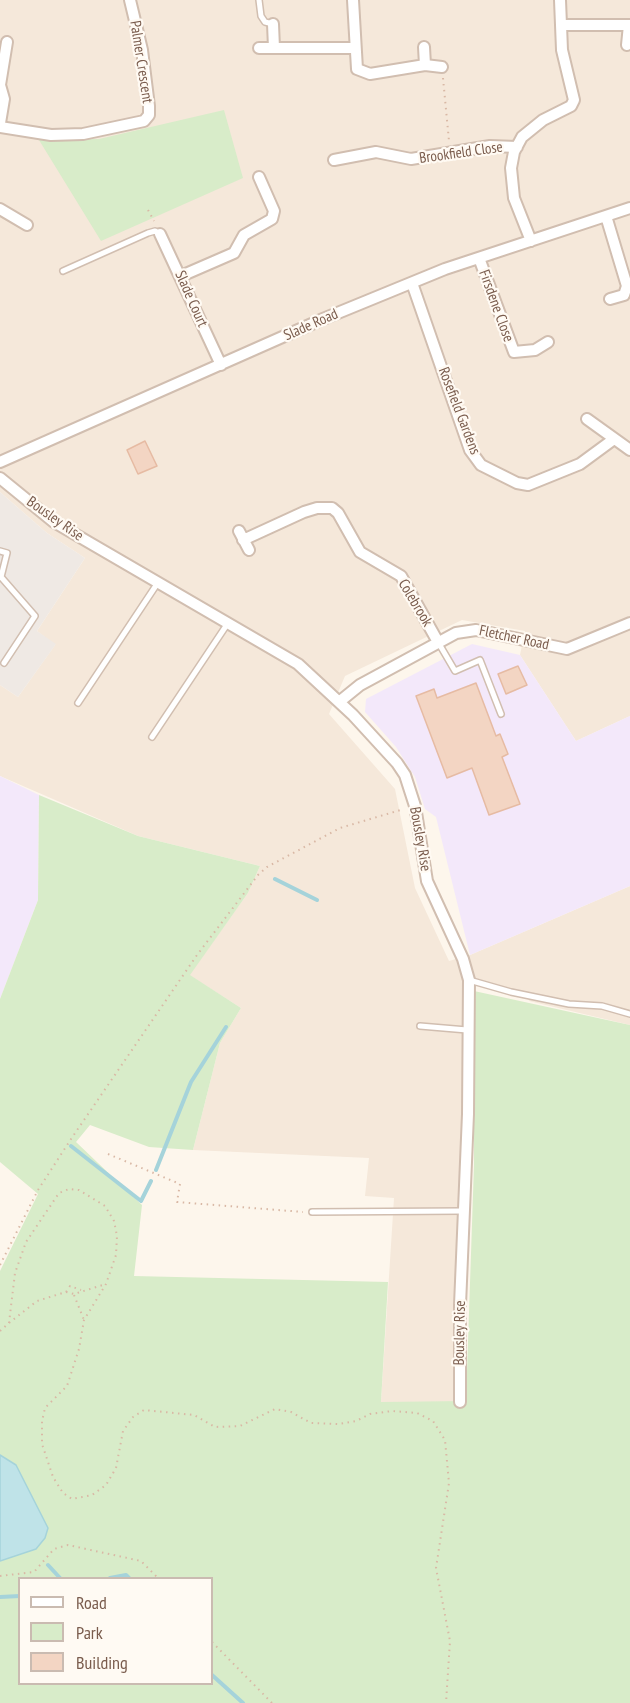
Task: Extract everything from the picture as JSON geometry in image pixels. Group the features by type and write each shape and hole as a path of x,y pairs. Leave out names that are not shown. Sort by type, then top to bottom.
{"street":[{"name":"Palmer Crescent","path":"0,125 51,135 83,134 144,121 149,114 149,106 142,50 130,0"},
{"path":"353,0 357,69 365,73 425,65 442,68"},
{"path":"531,241 521,219 512,184 511,168 517,147 531,129 571,106 574,100 562,50 560,0"},
{"path":"273,24 274,48"},
{"path":"561,25 629,25 627,45"},
{"path":"0,125 4,99 0,85 7,42"},
{"path":"424,46 425,65"},
{"path":"259,48 354,48"},
{"name":"Brookfield Close","path":"334,160 376,152 411,159 489,146 517,147"},
{"path":"181,276 234,253 244,235 272,219 274,211 260,177"},
{"name":"Slade Road","path":"0,462 412,283 479,258 630,208"},
{"path":"0,209 17,216 27,225"},
{"path":"606,216 627,286 624,295 610,299"},
{"name":"Slade Court","path":"160,234 221,365"},
{"name":"Firsdene Close","path":"479,258 514,352 535,350 548,342"},
{"name":"Rosefield Gardens","path":"412,283 470,450 481,465 517,483 528,485 580,465 614,439"},
{"path":"587,419 630,450"},
{"name":"Bousley Rise","path":"0,478 54,522 298,664 339,702 397,763 405,775 414,806 427,881 463,959 469,980 468,1114 460,1402"},
{"name":"Colebrook","path":"244,540 304,512 332,508 339,513 360,552 401,576 438,642"},
{"name":"Fletcher Road","path":"339,702 360,685 456,633 476,630 567,649 630,622"}],"lane":[{"path":"259,0 261,16 265,22 273,24"},
{"path":"63,271 148,233 155,231 160,234"},
{"path":"0,551 7,553 1,577 36,616 4,663"},
{"path":"78,703 157,584"},
{"path":"152,737 228,623"},
{"path":"438,642 455,671 480,660 501,714"},
{"path":"469,980 511,992 569,1004 602,1006 630,1014"},
{"path":"420,1026 467,1030"},
{"path":"312,1212 464,1210"}],"path":[{"path":"442,68 450,153"},
{"path":"0,1265 38,1190 71,1139 197,955 258,875 267,867 340,828 414,806"},
{"path":"108,1154 180,1184 177,1202 312,1212"},
{"path":"9,1323 15,1273 26,1242 59,1193 69,1189 79,1190 92,1196 105,1206 114,1221 117,1236 116,1255 106,1284 84,1320 79,1349 67,1386 45,1408 42,1422 42,1444 53,1477 63,1493 72,1499 92,1495 106,1485 116,1468 123,1431 133,1417 144,1410 194,1415 215,1427 240,1426 275,1409 291,1412 311,1423 338,1424 356,1421 370,1414 393,1411 417,1413 433,1421 445,1440 449,1483 436,1568 450,1641 446,1703"},
{"path":"0,1331 37,1301 66,1292 74,1294 106,1284"},
{"path":"66,1292 70,1286 81,1290"},
{"path":"74,1294 84,1320"},
{"path":"0,1576 34,1572 54,1549 68,1545 141,1561 157,1577"},
{"path":"213,1643 272,1703"}],"shaded area":[{"path":"0,0 630,0 630,716 576,741 520,655 525,631 462,620 345,676 329,714 395,789 415,888 449,961 470,955 630,886 630,1025 529,1001 528,996 469,980 460,1402 381,1402 394,1198 365,1196 369,1158 193,1150 220,1043 241,1008 189,975 248,893 260,866 138,836 0,776 0,685 18,697 55,645 37,631 85,558 47,533 0,492"},
{"path":"0,492 47,533 85,558 37,631 56,644 18,697 0,685"},
{"path":"472,644 520,655 576,741 630,716 630,886 470,955 436,817 425,809 415,777 396,747 365,712 366,699"},
{"path":"0,776 39,795 38,900 0,999"}],"green space":[{"path":"224,110 243,178 101,241 39,140 99,139"},
{"path":"39,795 138,836 260,866 248,893 190,975 241,1008 220,1043 193,1150 149,1147 90,1125 76,1142 142,1205 134,1276 388,1282 381,1402 466,1401 474,1165 474,991 630,1025 630,1703 0,1703 0,1271 38,1194 0,1162 0,999 38,900"}],"water":[{"path":"0,1455 16,1465 48,1528 45,1538 36,1549 0,1561"}],"building":[{"path":"145,441 157,466 138,474 127,450"},
{"path":"518,666 527,685 506,694 498,674"},
{"path":"476,683 496,736 500,734 508,754 502,757 520,804 489,815 472,768 447,778 416,696 434,689 437,698"}],"waterway":[{"path":"275,879 317,900"},
{"path":"156,1170 191,1082 226,1027"},
{"path":"71,1146 141,1201 151,1181"},
{"path":"48,1565 59,1577"},
{"path":"115,1577 126,1575 128,1577"},
{"path":"0,1597 18,1596"},
{"path":"213,1676 243,1703"}]}
